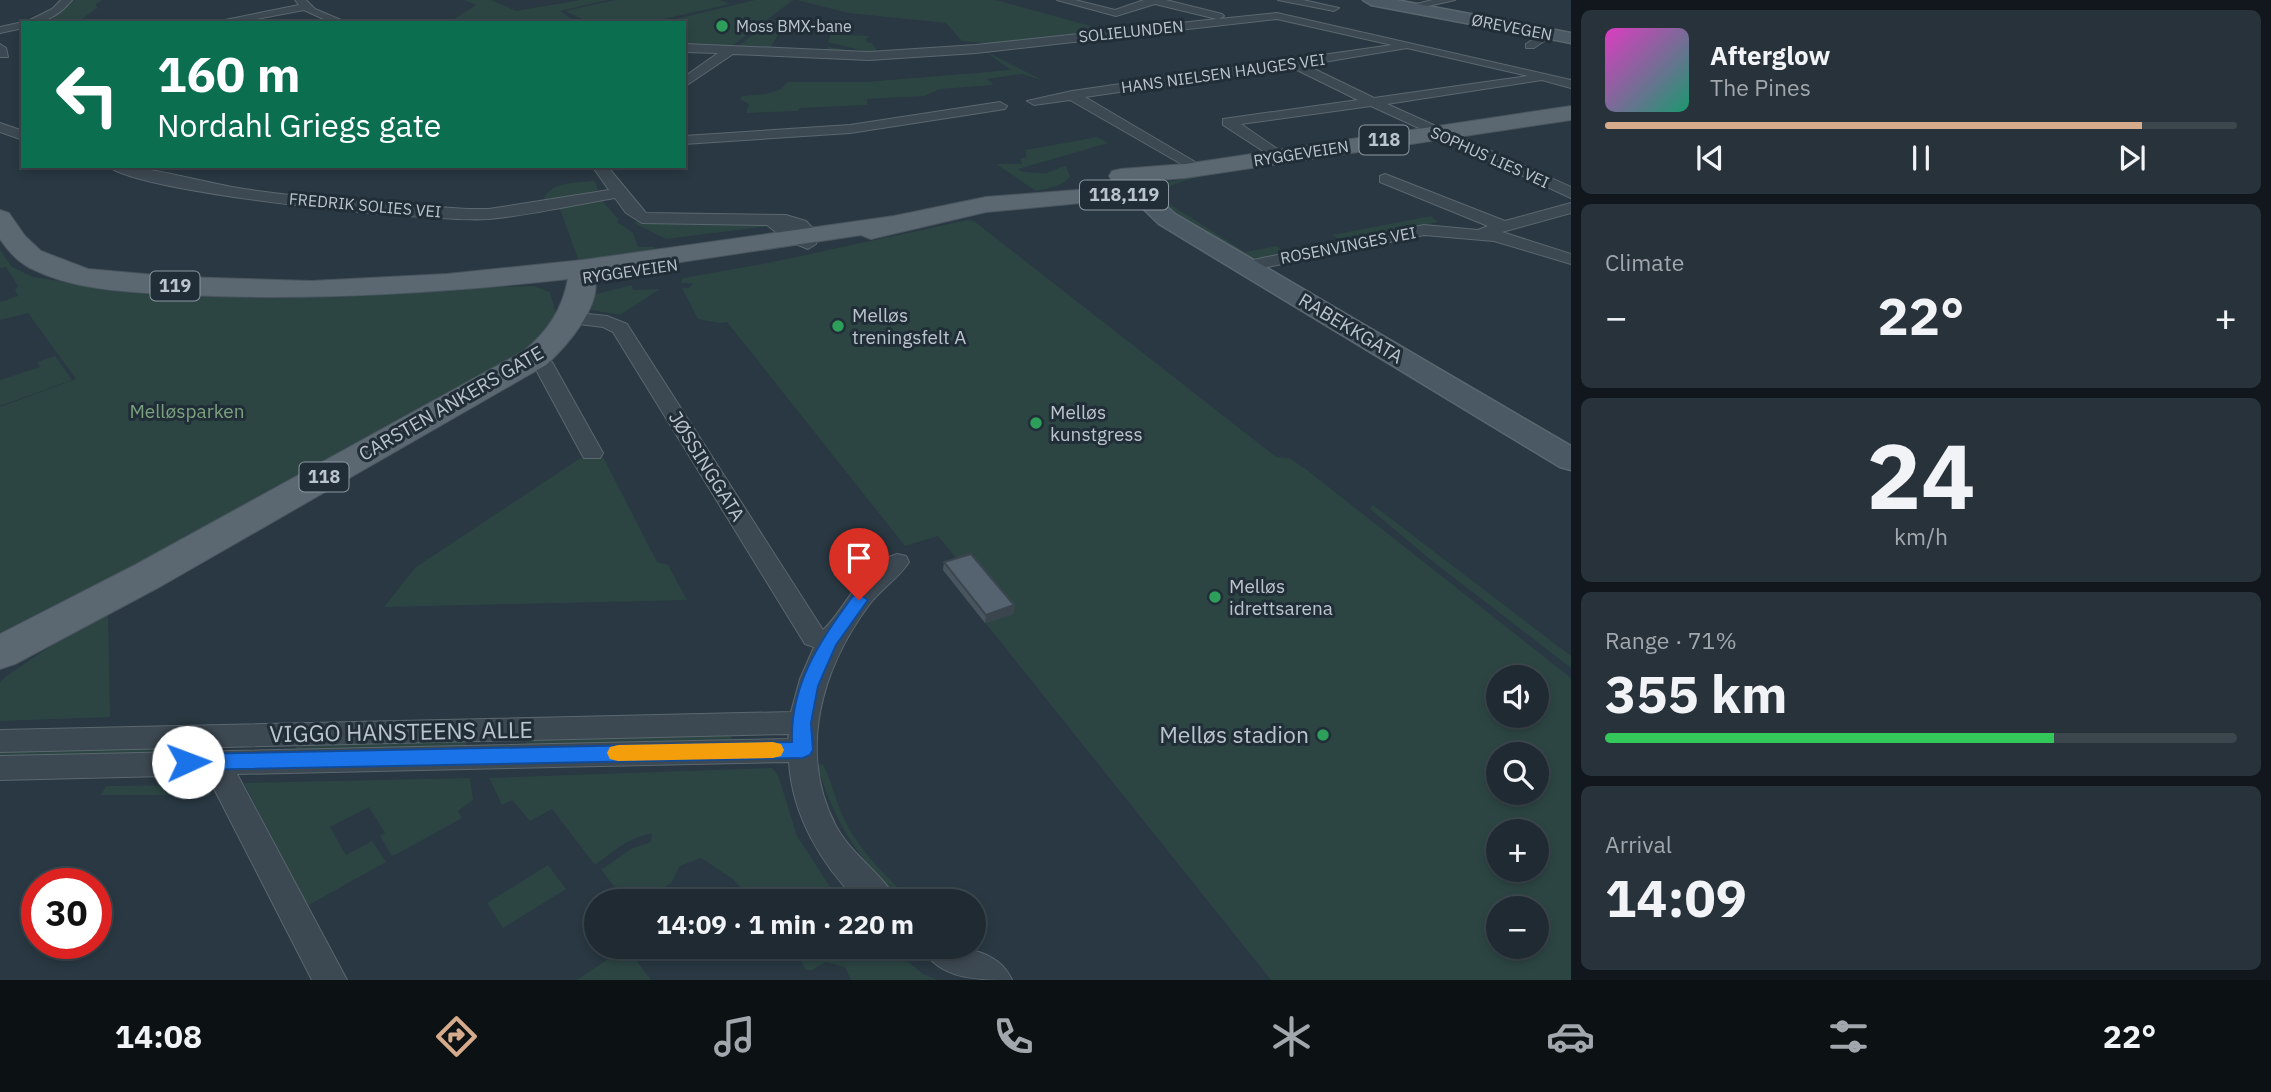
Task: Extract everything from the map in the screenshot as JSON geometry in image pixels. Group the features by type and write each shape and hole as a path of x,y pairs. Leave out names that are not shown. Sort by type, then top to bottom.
{"main road":[{"name":"RYGGEVEIEN","path":"0,218 19,247 28,255 79,275 215,289 465,286 574,275 1032,199 1116,188 1191,170 1279,155 1571,113"},
{"name":"CARSTEN ANKERS GATE","path":"0,653 66,620 535,358 556,340 581,295 574,275"},
{"name":"CARSTEN ANKERS GATE","path":"0,667 66,620"}],"street":[{"path":"35,21 57,11 64,0"},
{"path":"1062,0 1116,13 1154,0 1217,15 1236,14"},
{"path":"1283,0 1334,8"},
{"name":"ØREVEGEN","path":"1371,0 1571,38"},
{"path":"1410,7 1447,0"},
{"path":"224,21 302,4 339,21"},
{"name":"SOLIELUNDEN","path":"686,48 883,56 984,48 1236,14 1285,17 1571,84"},
{"path":"0,20 18,26"},
{"path":"0,30 18,26"},
{"path":"1530,47 1548,34"},
{"name":"HANS NIELSEN HAUGES VEI","path":"1034,101 1412,45"},
{"path":"686,82 729,51"},
{"name":"SOPHUS LIES VEI","path":"1295,64 1571,193"},
{"path":"1279,155 1228,122 1550,77"},
{"path":"1072,95 1191,170"},
{"path":"686,140 850,129 1000,106"},
{"path":"0,127 21,135"},
{"name":"FREDRIK SOLIES VEI","path":"122,168 141,174 294,199 468,214 489,214 617,193"},
{"path":"141,174 153,168"},
{"path":"600,168 635,214 653,220 748,217 771,220 803,238"},
{"path":"1385,179 1500,225"},
{"name":"RABEKKGATA","path":"1116,188 1571,460"},
{"path":"1482,233 1500,225 1571,208"},
{"name":"ROSENVINGES VEI","path":"1248,266 1408,231 1482,233 1571,258"},
{"name":"JØSSINGGATA","path":"569,318 607,322 620,328 814,637 828,642"},
{"path":"535,358 541,362 592,453"},
{"path":"868,889 843,863 820,824 806,783 802,736 808,686 828,642 874,579 897,562"},
{"name":"VIGGO HANSTEENS ALLE","path":"0,741 802,736"},
{"name":"VIGGO HANSTEENS ALLE","path":"0,768 802,736"},
{"path":"215,761 330,980"},
{"path":"959,959 995,980"}],"green space":[{"path":"73,0 102,0 96,4 97,8 79,21 41,21 59,12"},
{"path":"464,0 491,0 516,11 581,0 607,0 560,11 575,21 451,21 476,5"},
{"path":"616,0 720,0 730,4 655,21 587,21 565,11"},
{"name":"Moss BMX-bane","path":"755,0 793,0 732,46 686,45 686,21 667,21"},
{"path":"797,0 996,0 1098,28 1069,35 993,44 962,41 946,23 849,13"},
{"path":"772,20 842,29 842,35 870,36 866,39 867,42 872,43 877,51 871,53 828,42 832,29 784,25 770,48 818,51 736,48"},
{"path":"828,47 861,52 825,51"},
{"path":"983,50 1044,81 1022,74 987,79 994,85 940,89 924,96 867,99 867,105 800,108 797,111 746,113 749,104 740,99 742,96 766,94 781,89 788,82 866,82 1011,70"},
{"path":"1097,137 1108,143 1018,169 1023,172 1042,173 1066,166 1070,176 1064,183 1050,188 1036,191 996,164 1022,164 1020,159 1026,157 1026,150"},
{"path":"1314,155 1330,158 1314,157 1213,174 1193,178 1163,190 1167,193 1165,201 1245,252 1277,246 1282,251 1269,257 1246,257 1151,197 1155,186 1168,182"},
{"path":"595,181 598,190 546,201 544,198 553,188 559,186"},
{"path":"601,199 619,220 617,222 633,233 638,247 654,247 656,250 580,264 559,207"},
{"path":"1431,216 1438,222 1341,240 1332,235"},
{"name":"Melløs stadion","path":"968,220 974,221 1276,457 1289,458 1307,470 1571,678 1571,980 1271,980 943,570 961,564 938,536 905,546 727,322 698,319 682,288 689,288 693,283 681,283 683,278 768,263"},
{"path":"634,223 761,223 770,226 666,239"},
{"name":"Melløsparken","path":"0,250 12,267 33,277 131,292 208,296 534,286 550,292 557,317 539,343 0,646 0,407 76,379 28,313 0,320 0,302 18,296 15,290 18,286 6,267 0,268"},
{"path":"632,285 633,290 660,289 620,315 591,310 593,295"},
{"path":"55,356 72,380 0,406 0,380 40,367 37,362"},
{"path":"600,451 657,562 668,565 687,600 384,607 416,567 585,455"},
{"path":"1373,505 1571,656 1571,668 1431,560 1370,509"},
{"path":"108,614 110,717 0,721 0,683 5,677 57,642"},
{"path":"732,734 730,743 525,747 527,739"},
{"path":"467,740 465,749 294,752 297,744"},
{"path":"183,746 179,754 0,759 0,750"},
{"path":"823,764 851,833 875,864 900,889 890,889 887,886 850,839 840,823 817,765"},
{"path":"772,768 778,775 797,836 831,889 742,889 733,879 701,858 680,866 671,883 663,889 616,889 601,870 631,849 651,842 652,834 629,841 595,865 552,809 530,821 512,800 502,805 489,778"},
{"path":"470,778 473,800 458,811 462,818 395,855 392,856 380,836 385,833 369,807 330,827 346,855 372,841 386,862 307,906 244,783"},
{"path":"206,785 210,795 101,795 106,786"},
{"path":"548,865 566,889 503,928 487,903"},
{"path":"608,959 635,959 651,980 577,980"},
{"path":"800,959 905,959 923,974 938,980 851,980 845,967 826,962 812,970 806,970"}],"building":[{"path":"971,554 1014,605 986,615 944,562"}],"slow traffic":[{"path":"618,753 773,750"}],"place":[{"name":"Moss BMX-bane","path":"722,26"},
{"name":"Melløs treningsfelt A","path":"838,326"},
{"name":"Melløs kunstgress","path":"1036,423"},
{"name":"Melløs idrettsarena","path":"1215,597"},
{"name":"Melløs stadion","path":"1323,735"}],"route":[{"path":"188,762 803,750 801,723 808,686 828,642 859,600"}]}
